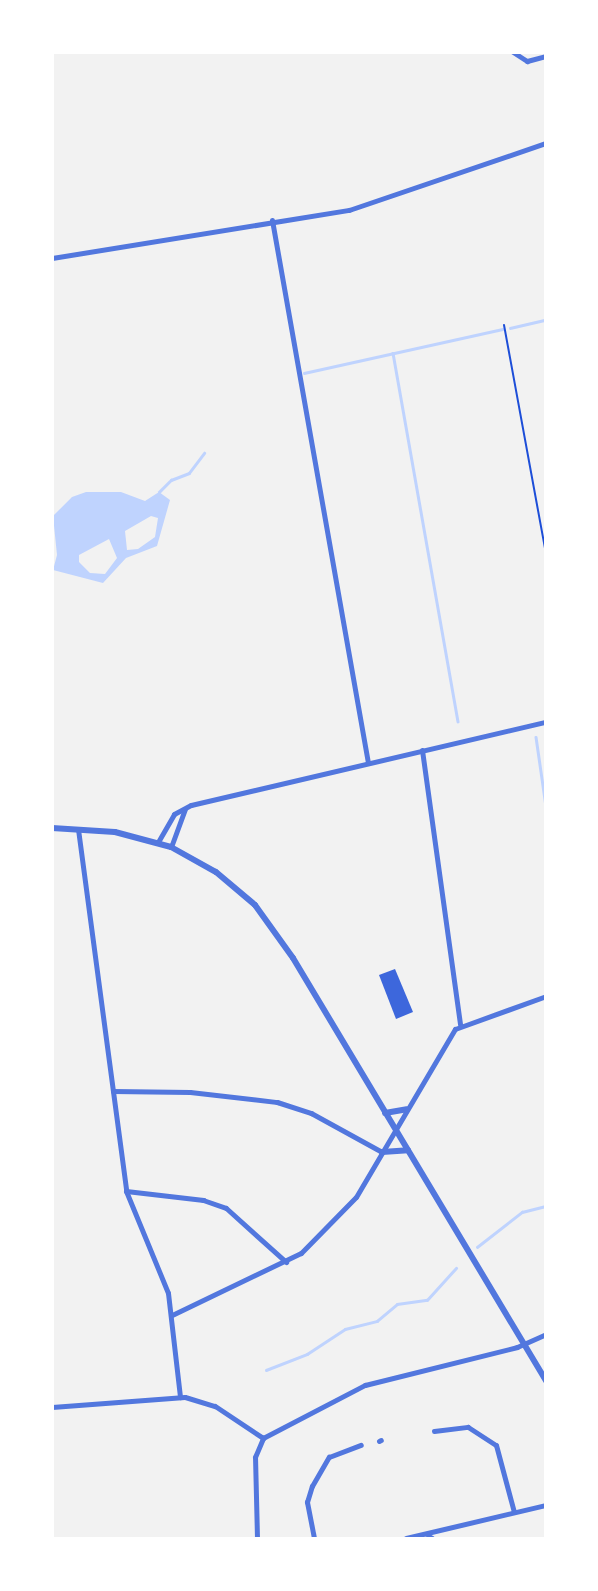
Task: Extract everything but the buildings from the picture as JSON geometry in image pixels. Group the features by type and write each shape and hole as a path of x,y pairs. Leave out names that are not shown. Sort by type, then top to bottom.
{"street":[{"path":"513,52 527,61 545,56"},
{"path":"52,258 382,202 545,143"},
{"path":"272,220 368,763"},
{"path":"158,842 172,817 187,806 545,722"},
{"path":"422,750 460,1024"},
{"path":"171,847 187,806"},
{"path":"52,828 78,829 158,842 171,847 227,879 267,919 545,1381"},
{"path":"78,829 126,1191 168,1293 180,1397"},
{"path":"172,1315 286,1262 342,1215 460,1024 545,996"},
{"path":"113,1091 190,1092 277,1102 311,1113 382,1152 408,1150"},
{"path":"386,1113 407,1109"},
{"path":"126,1191 203,1200 226,1208 286,1262"},
{"path":"257,1538 255,1457 263,1438 383,1379 524,1345 545,1334"},
{"path":"52,1407 180,1397 215,1406 263,1438"},
{"path":"433,1431 468,1427 496,1444 514,1512"},
{"path":"314,1538 307,1502 312,1486 329,1457 361,1444"},
{"path":"425,1537 545,1505"},
{"path":"406,1538 433,1538"}],"path":[{"path":"504,325 545,553"}],"water":[{"path":"86,492 121,492 145,501 159,492 170,500 157,546 126,558 103,583 53,570 57,555 53,516 72,497","holes":["151,516 158,518 155,537 138,549 127,550 125,531","109,539 117,558 105,574 90,573 79,562 79,555"]}],"waterway":[{"path":"510,328 546,320"},
{"path":"304,373 502,329"},
{"path":"393,353 458,721"},
{"path":"159,492 171,480 189,473 204,453"},
{"path":"536,737 546,806"},
{"path":"477,1247 522,1212 546,1206"},
{"path":"266,1370 307,1354 345,1329 377,1321 397,1304 427,1300 456,1268"}]}
